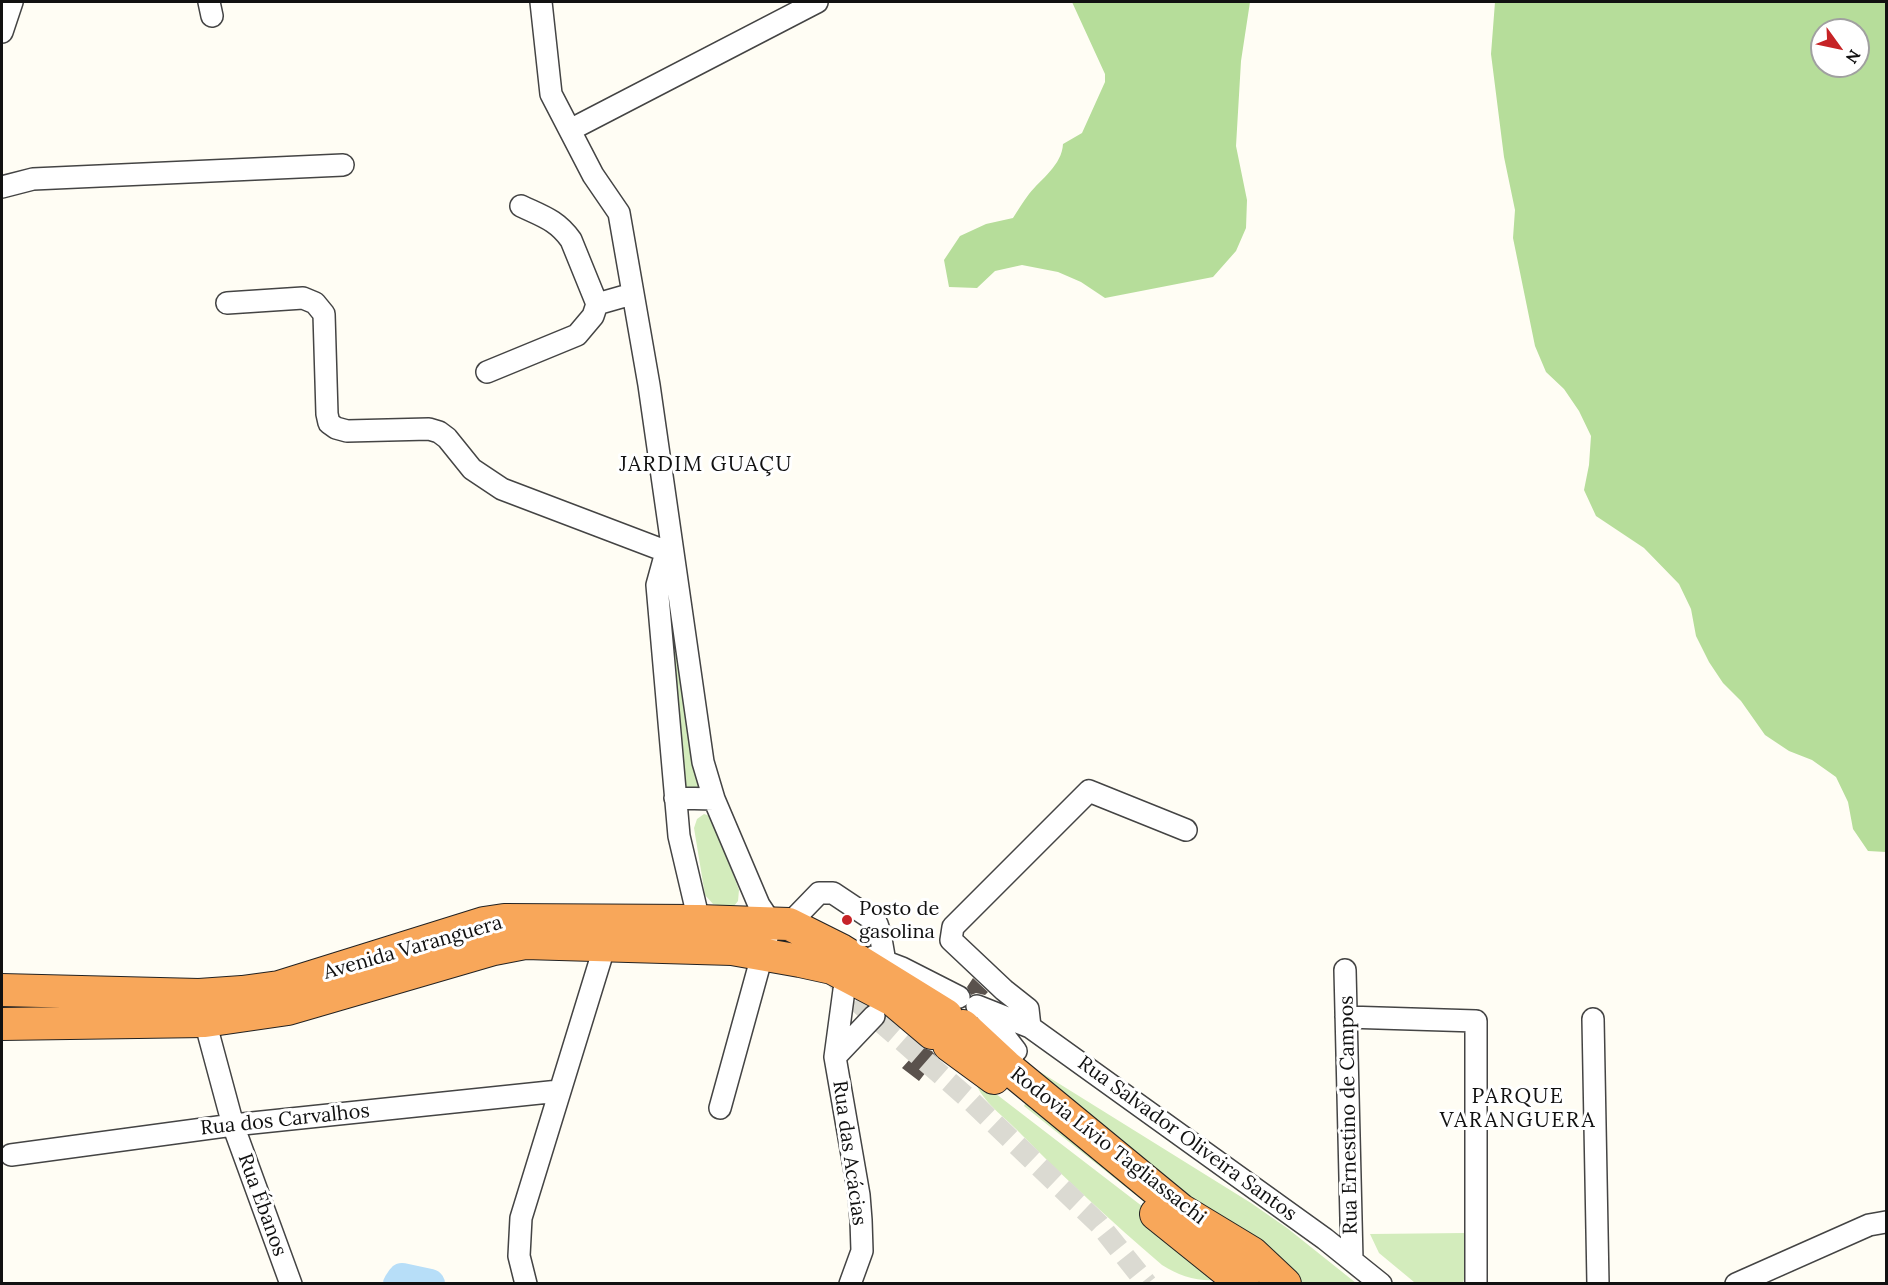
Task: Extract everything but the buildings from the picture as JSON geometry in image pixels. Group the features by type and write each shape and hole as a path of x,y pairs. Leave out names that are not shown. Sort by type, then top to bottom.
{"highway":[{"name":"Avenida Varanguera","path":"2,1024 202,1008 279,987 484,923 504,920 698,935 732,949 832,968 893,1000 959,1019"},
{"name":"Avenida Varanguera","path":"2,990 202,1008 288,1009 494,949 525,943 605,945 780,924 842,950 959,1019"},
{"name":"Rodovia Lívio Tagliassachi","path":"959,1019 1011,1058 1181,1210 1252,1253 1285,1284"},
{"name":"Rodovia Lívio Tagliassachi","path":"959,1019 994,1077 1036,1119 1243,1284"},
{"path":"1252,1253 1262,1271 1262,1284"}],"street":[{"path":"2,32 12,2"},
{"path":"541,2 551,94 593,175 619,213 649,385 670,547 703,762 714,799 759,906 780,924"},
{"path":"570,130 817,2"},
{"path":"2,188 33,179 343,165"},
{"path":"487,372 577,335 594,316 597,304 571,240 565,231 555,221 521,206"},
{"path":"597,304 633,294"},
{"path":"227,303 303,298 315,303 324,314 327,414 329,423 336,428 347,431 429,429 439,432 447,438 472,469 502,489 670,547"},
{"path":"670,547 657,585 679,836 698,935"},
{"path":"1011,1058 1030,1027 1028,1009 1004,990 951,940 953,927 1089,791 1186,830"},
{"path":"675,798 714,799"},
{"path":"720,1108 762,954 780,924 819,893 833,893 877,924 885,962"},
{"path":"525,1284 519,1256 521,1218 605,945"},
{"name":"Rua Salvador Oliveira Santos","path":"842,950 866,955 910,972 959,1019 1030,1027 1352,1260 1381,1284"},
{"name":"Rua Ernestino de Campos","path":"1345,970 1352,1260"},
{"name":"Rua das Acácias","path":"844,990 835,1057 859,1194 862,1251 850,1284"},
{"name":"Rua Ébanos","path":"202,1008 233,1125 291,1284"},
{"name":"Rua das Acácias","path":"835,1057 874,1016"},
{"path":"1346,1017 1476,1022 1476,1284"},
{"path":"1593,1018 1598,1284"},
{"name":"Rua dos Carvalhos","path":"10,1155 233,1125 559,1091"},
{"path":"1736,1284 1869,1225 1887,1221"}],"green space":[{"path":"1072,2 1250,2 1241,61 1236,146 1247,200 1246,228 1236,251 1213,277 1105,298 1081,282 1058,272 1022,265 995,271 977,288 949,287 944,260 960,236 986,224 1013,218 1029,194 1055,165 1062,152 1063,144 1082,133 1105,82 1105,74"},
{"path":"1495,2 1886,2 1886,852 1868,851 1853,829 1848,802 1836,777 1812,760 1789,751 1765,735 1741,701 1723,683 1696,636 1691,609 1679,584 1644,548 1596,516 1584,490 1591,436 1579,411 1564,389 1546,372 1535,346 1513,238 1515,210 1504,157 1491,54"},
{"path":"669,585 704,792 682,793 665,586"},
{"path":"704,814 710,816 714,823 739,890 738,901 734,906 713,904 705,895 694,828 697,819"},
{"path":"1021,1060 1251,1203 1287,1228 1356,1283 1295,1283"},
{"path":"974,1077 1233,1276 1216,1280 1197,1279 1179,1274 1162,1265 1088,1199 991,1106 980,1092"},
{"path":"1026,1102 1246,1283 1024,1106"},
{"path":"1465,1233 1466,1271 1463,1283 1417,1284 1379,1253 1370,1234"}],"waterway":[{"path":"398,1284 402,1278 430,1284"}],"tunnel":[{"path":"836,977 844,990 971,1101 1099,1224 1147,1284"}],"place":[{"name":"Posto de gasolina","path":"847,920"}],"district":[{"name":"JARDIM GUAÇU","path":"706,465"},
{"name":"PARQUE VARANGUERA","path":"1518,1109"}]}
